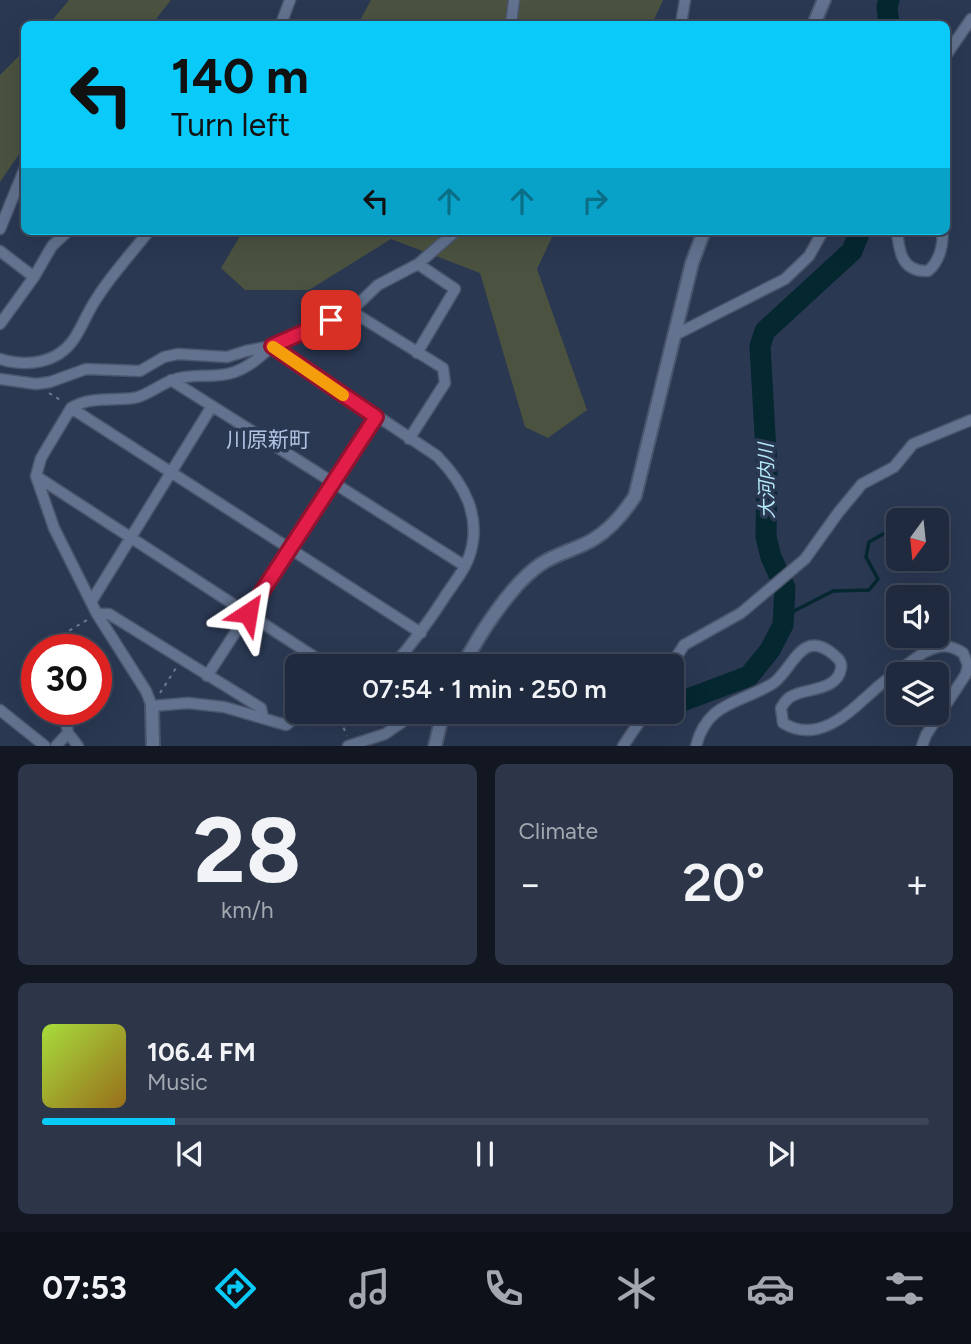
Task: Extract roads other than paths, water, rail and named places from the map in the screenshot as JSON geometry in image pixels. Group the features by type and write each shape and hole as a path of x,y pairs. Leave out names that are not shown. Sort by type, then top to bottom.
{"street":[{"path":"282,21 290,0"},
{"path":"511,21 514,0"},
{"path":"682,21 685,0"},
{"path":"815,21 824,0"},
{"path":"950,50 971,19"},
{"path":"0,229 21,177"},
{"path":"0,324 34,277 52,246 64,235"},
{"path":"0,359 16,364 39,362 58,355 72,341 96,300 146,235"},
{"path":"0,379 36,384 50,382 86,369 140,371 164,357 178,354 227,357 272,346 351,311 378,285 418,264 452,235"},
{"path":"470,654 511,592 526,577 541,564 593,540 615,523 635,496 692,263 703,235"},
{"path":"673,336 785,279 809,256 821,235"},
{"path":"897,235 899,251 905,263 921,271 928,271 936,263 942,235"},
{"path":"0,251 34,277"},
{"path":"418,264 455,289 418,352"},
{"path":"351,311 443,368 445,383 409,439"},
{"path":"153,746 152,706 146,691 97,614 54,528 36,476 41,458 71,408 80,403 95,399 135,398 171,380 187,376 224,375 257,360 272,346"},
{"path":"272,346 437,456 455,475 472,510 471,548 465,566 421,633 403,654"},
{"path":"171,380 465,566"},
{"path":"91,602 212,406"},
{"path":"71,408 421,633"},
{"path":"207,676 376,417"},
{"path":"678,654 684,645 741,613 813,551 838,513 862,484 894,467 913,444 971,420"},
{"path":"36,476 310,654"},
{"path":"97,614 109,614 261,708 263,718"},
{"path":"696,746 706,722 719,709 772,684 780,678 798,652 807,647 828,650 840,661 841,667 838,676 827,686 792,695 781,708 783,723 800,731 812,731 831,725 923,653 936,646 946,645 962,653 968,665 966,674 922,746"},
{"path":"152,706 188,703 224,707 287,724"},
{"path":"0,710 45,746"},
{"path":"349,744 385,734 400,724"},
{"path":"435,746 440,724"},
{"path":"623,746 638,724"},
{"path":"67,725 68,733 78,746"},
{"path":"56,746 68,733"}],"waterway":[{"name":"大河内川","path":"889,0 889,21"},
{"name":"大河内川","path":"684,700 749,676 770,650 783,625 785,588 771,557 766,537 767,470 760,346 765,331 852,251 858,235"},
{"path":"783,625 794,611 833,591 869,590 878,579 866,557 869,542 886,532"}],"district":[{"name":"川原新町","path":"268,440"}]}
